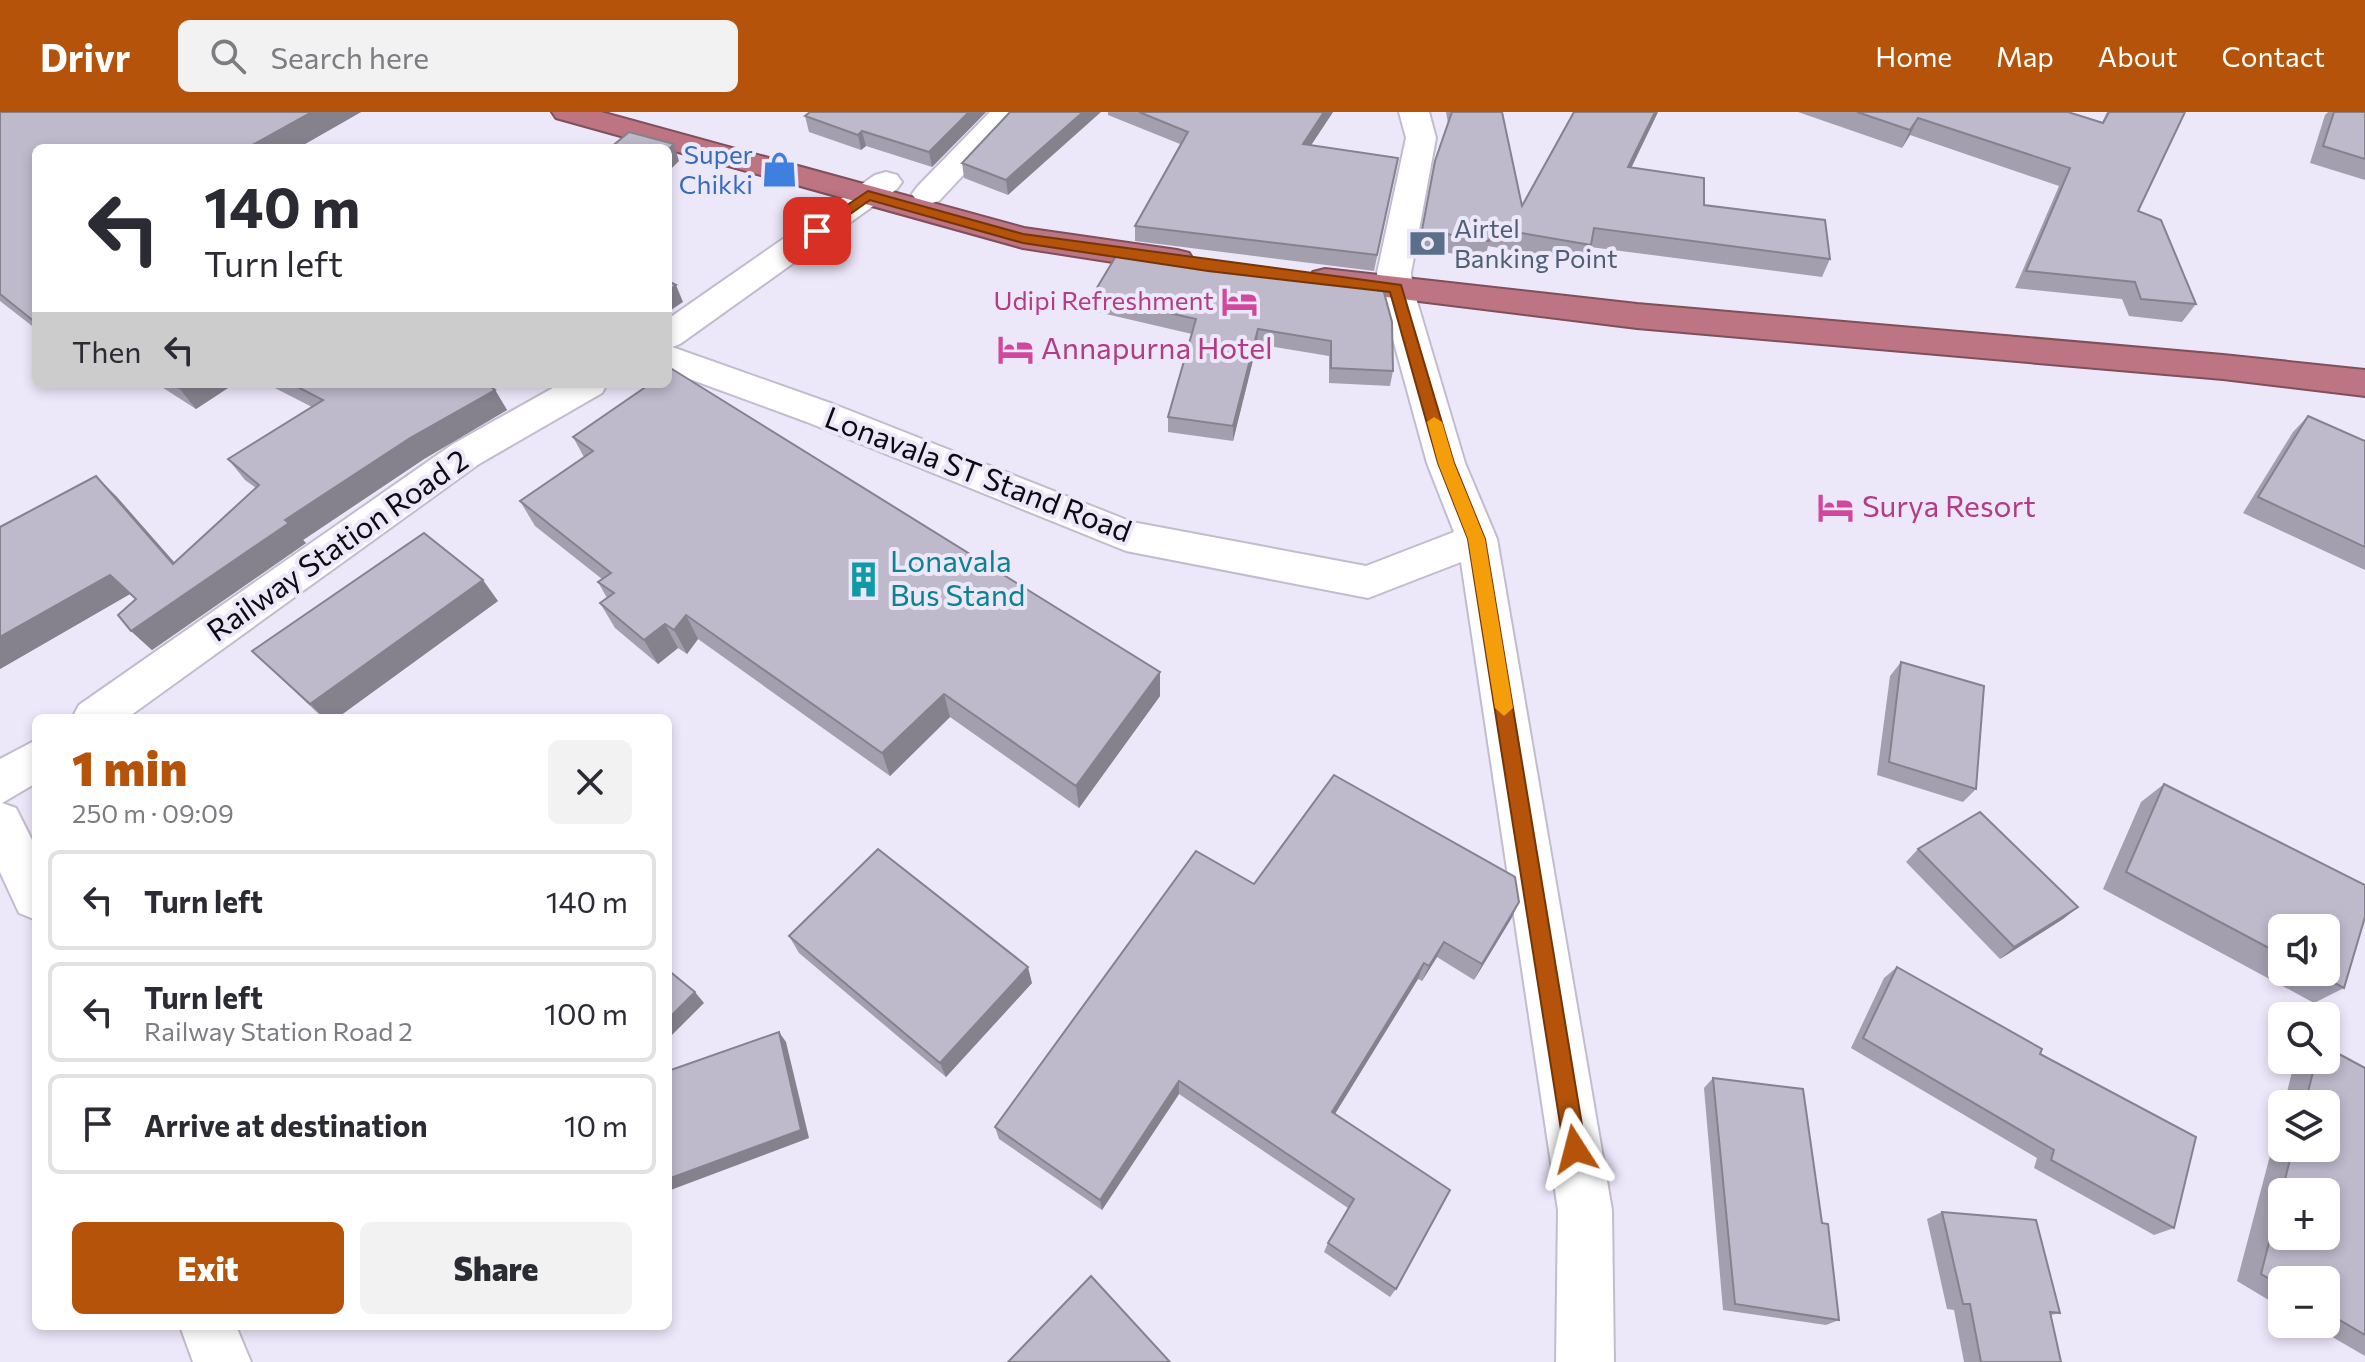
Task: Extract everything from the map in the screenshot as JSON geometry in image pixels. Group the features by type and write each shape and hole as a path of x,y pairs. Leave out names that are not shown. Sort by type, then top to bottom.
{"highway":[{"path":"567,112 877,188 928,194 1030,227 1206,258 1023,238 877,188 633,112"},
{"path":"1293,268 1637,316 2223,367 2365,383"},
{"path":"1395,280 2365,362"}],"street":[{"path":"928,194 1007,112"},
{"path":"1414,112 1421,138 1395,280 1446,463 1477,539 1585,1210 1585,1362"},
{"path":"672,333 877,188"},
{"name":"Lonavala ST Stand Road","path":"672,359 820,413 1126,536 1368,582 1477,539"},
{"name":"Railway Station Road 2","path":"100,714 466,454 582,388"},
{"path":"0,784 32,762"},
{"path":"0,822 32,890"}],"building":[{"path":"0,112 312,112 254,144 32,144 32,320 0,294"},
{"path":"810,112 969,112 929,152 862,131 858,135 805,116"},
{"path":"1010,112 1083,112 1006,180 962,163"},
{"path":"1139,112 1324,112 1303,144 1398,158 1377,255 1135,226 1188,132"},
{"path":"1452,112 1502,112 1522,206 1574,112 1655,112 1628,167 1704,178 1704,205 1825,220 1830,259 1594,228 1591,245 1492,228 1489,241 1422,230 1435,161"},
{"path":"1857,112 2068,112 2103,123 2109,112 2185,112 2138,211 2161,220 2196,304 2141,299 2135,282 2026,271 2070,168 1918,118 1910,130"},
{"path":"2334,112 2365,112 2365,159 2323,146"},
{"path":"629,132 674,144 672,146 615,144"},
{"path":"1119,251 1382,285 1392,322 1393,371 1331,368 1331,341 1258,329 1233,426 1168,417 1196,319 1092,296"},
{"path":"672,369 1160,672 1076,786 944,694 882,753 686,615 674,630 665,624 644,640 600,603 614,593 598,582 611,573 520,501 593,451 573,437 644,388 672,388"},
{"path":"300,388 495,390 410,438 285,520 289,523 131,631 118,615 136,599 110,575 0,637 0,527 96,476 173,564 259,485 228,459 323,400"},
{"path":"2308,416 2365,441 2365,547 2258,497"},
{"path":"424,533 483,580 310,704 252,651"},
{"path":"1901,662 1984,686 1976,789 1889,762"},
{"path":"1334,775 1515,877 1519,902 1482,964 1444,942 1429,966 1424,963 1332,1112 1450,1190 1396,1289 1328,1243 1354,1199 1179,1081 1100,1200 995,1127 1196,851 1254,884"},
{"path":"2164,784 2365,885 2365,917 2344,988 2340,986 2340,914 2268,914 2268,948 2126,872"},
{"path":"1980,812 2078,907 2014,947 1918,849"},
{"path":"878,849 1028,967 940,1063 789,936"},
{"path":"1897,967 2042,1049 2040,1054 2196,1137 2174,1228 2051,1160 2054,1150 1863,1038"},
{"path":"672,973 695,992 672,1015"},
{"path":"779,1032 801,1130 672,1178 672,1070"},
{"path":"2340,1055 2365,1068 2365,1335 2340,1320 2340,1266 2268,1266 2268,1278 2261,1274 2268,1246 2268,1250 2340,1250 2340,1178 2285,1178 2289,1162 2340,1162 2340,1090 2308,1090 2312,1074 2340,1074"},
{"path":"1713,1078 1803,1089 1822,1223 1828,1224 1839,1320 1735,1304"},
{"path":"1942,1212 2036,1220 2060,1313 2050,1312 2061,1362 1981,1362 1970,1304 1963,1304"},
{"path":"1091,1276 1170,1362 1008,1362"}],"slow traffic":[{"path":"1434,422 1446,463 1477,539 1504,708"}],"place":[{"name":"Super Chikki","path":"779,170"},
{"name":"Airtel Banking Point","path":"1428,244"},
{"name":"Udipi Refreshment","path":"1240,301"},
{"name":"Annapurna Hotel","path":"1015,349"},
{"name":"Surya Resort","path":"1836,507"},
{"name":"Lonavala Bus Stand","path":"864,579"}],"route":[{"path":"817,231 868,195 1023,238 1208,266 1396,288 1446,463 1477,539 1575,1149"}]}
